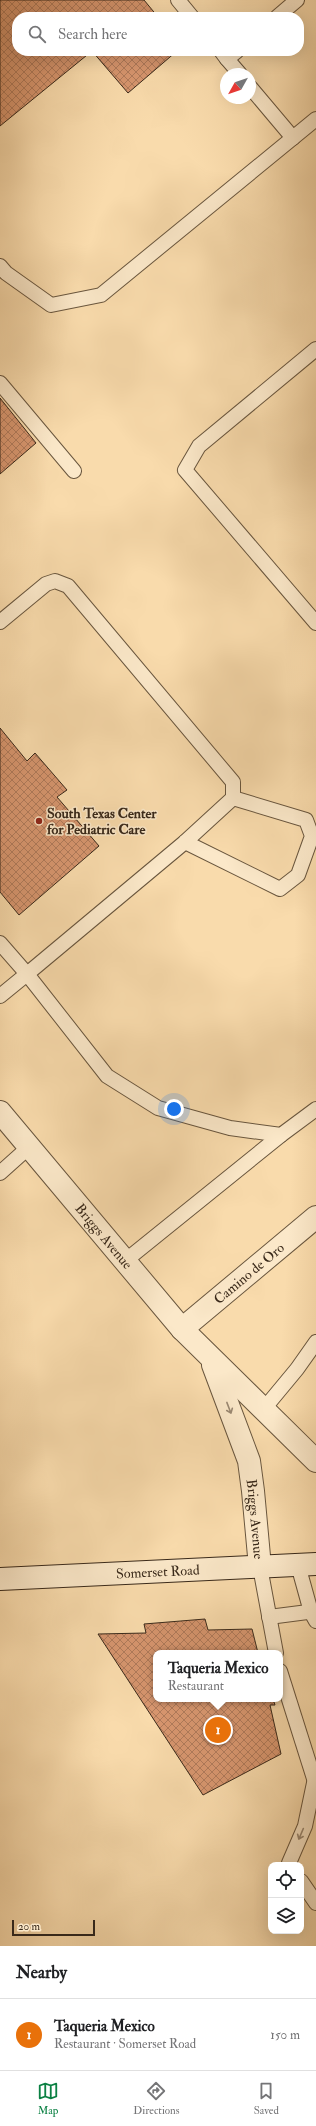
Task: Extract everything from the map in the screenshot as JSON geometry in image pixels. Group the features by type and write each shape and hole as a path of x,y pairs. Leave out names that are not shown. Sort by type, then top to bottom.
{"street":[{"name":"Briggs Avenue","path":"0,1112 182,1329 316,1462"},
{"name":"Camino de Oro","path":"182,1329 316,1217"},
{"name":"Briggs Avenue","path":"210,1358 249,1461 260,1567"},
{"name":"Somerset Road","path":"0,1579 307,1565"}],"lane":[{"path":"178,0 188,12"},
{"path":"283,12 297,0"},
{"path":"229,56 236,68"},
{"path":"256,94 293,138"},
{"path":"0,266 6,273 51,305 101,294 316,119"},
{"path":"316,349 200,446 185,470 316,623"},
{"path":"0,383 74,471"},
{"path":"0,622 46,584 55,581 68,586 233,782 233,798 185,842 0,996"},
{"path":"185,842 280,889 298,874 312,836 306,820 233,798"},
{"path":"0,943 27,974 107,1076 158,1108 230,1128 281,1135"},
{"path":"125,1262 281,1135 316,1109"},
{"path":"0,1173 29,1147"},
{"path":"263,1410 297,1369 316,1342"},
{"path":"269,1617 314,1615 307,1565"},
{"path":"260,1567 275,1650"},
{"path":"283,1681 315,1784 305,1826 289,1862"},
{"path":"304,1885 316,1903"}],"building":[{"path":"0,0 144,0 154,12 12,12 12,56 86,56 0,126"},
{"path":"96,56 171,56 128,93"},
{"path":"0,398 36,443 0,474"},
{"name":"South Texas Center for Pediatric Care","path":"0,728 27,761 35,753 67,790 57,797 99,846 19,915 0,892"},
{"path":"205,1619 208,1630 252,1629 257,1650 153,1650 153,1702 274,1702 275,1705 270,1705 281,1754 203,1795 98,1634 146,1633 144,1624"}],"place":[{"name":"South Texas Center for Pediatric Care","path":"39,821"},
{"name":"Taqueria Mexico","path":"218,1730"}]}
